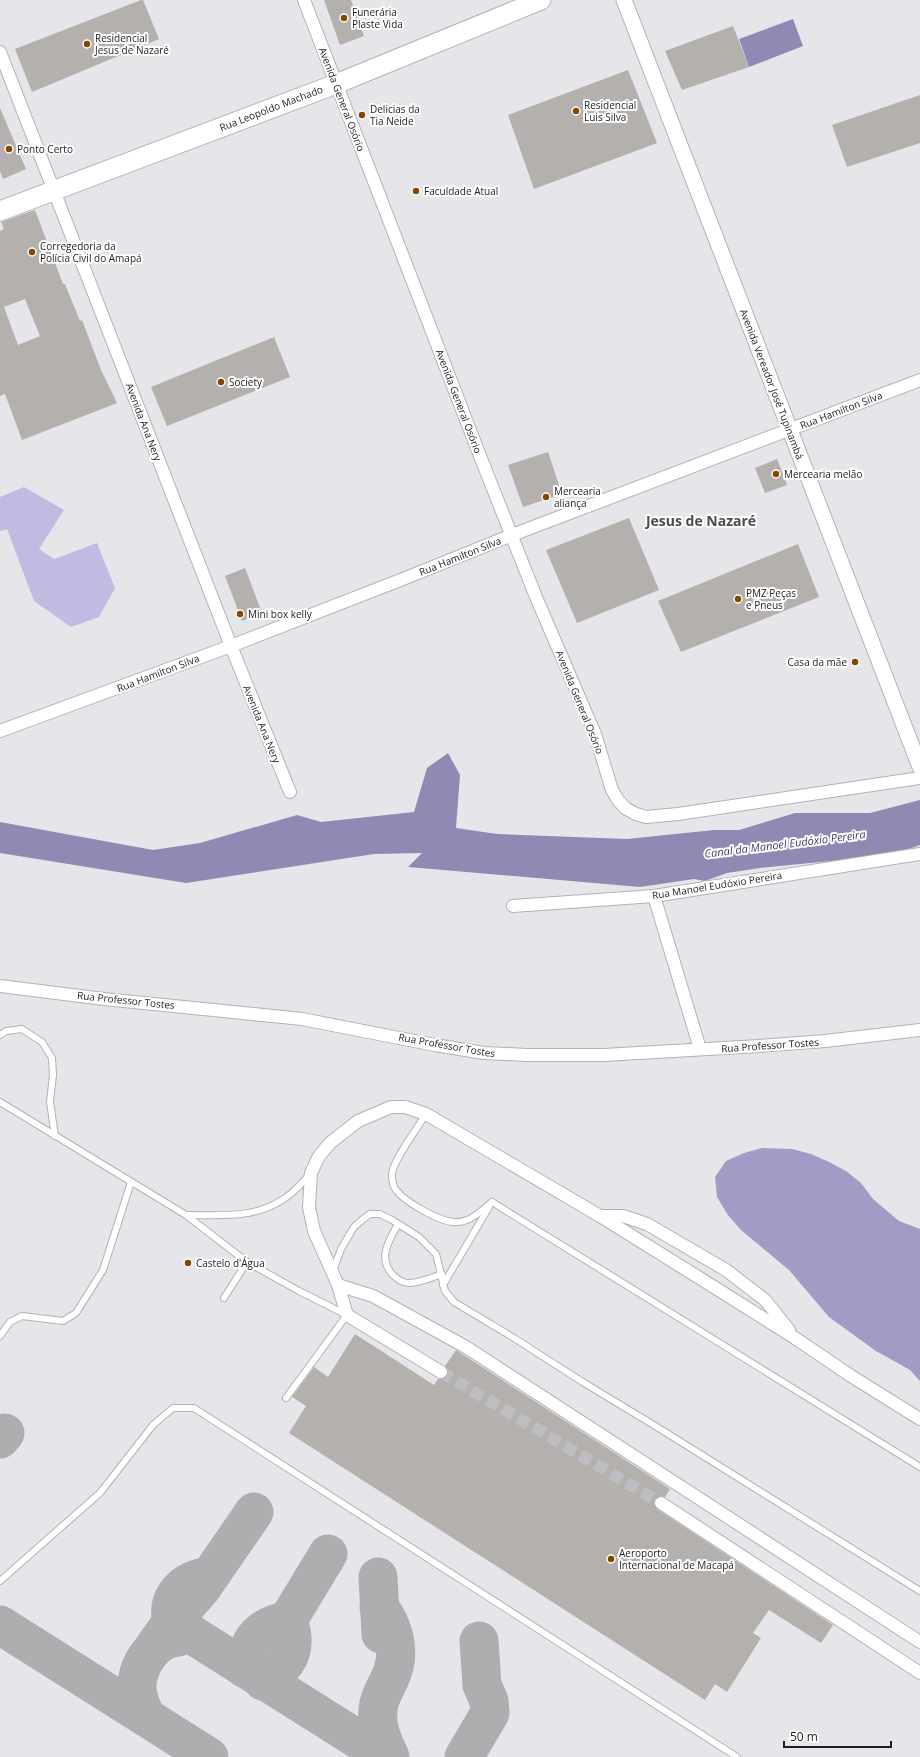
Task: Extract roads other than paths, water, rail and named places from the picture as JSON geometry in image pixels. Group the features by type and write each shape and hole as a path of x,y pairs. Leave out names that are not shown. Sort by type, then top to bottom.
{"main road":[{"name":"Rua Leopoldo Machado","path":"0,211 336,84 541,0"}],"street":[{"name":"Avenida General Osório","path":"304,0 512,535 595,734 612,790 624,808 646,817 678,814 920,778"},
{"name":"Avenida Vereador José Tupinambá","path":"624,0 920,767"},
{"name":"Avenida Ana Nery","path":"0,52 231,646 290,792"},
{"name":"Rua Hamilton Silva","path":"0,731 231,646 512,535 920,380"},
{"name":"Rua Manoel Eudóxio Pereira","path":"513,906 654,896 920,854"},
{"path":"654,896 700,1049"},
{"name":"Rua Professor Tostes","path":"0,986 104,999 302,1019 484,1053 604,1056 826,1041 920,1030"},
{"path":"441,1372 347,1315 333,1272 314,1231 309,1207 311,1173 319,1156 330,1143 358,1121 391,1107 405,1107 426,1114 600,1216 795,1338 920,1419"},
{"path":"600,1216 623,1216 647,1224 726,1270 765,1300 795,1338"},
{"path":"338,1285 373,1296 466,1347 920,1642"},
{"path":"661,1503 920,1673"}],"lane":[{"path":"0,1035 6,1031 22,1029 42,1042 52,1058 53,1075 50,1102 55,1136"},
{"path":"0,1102 186,1215 247,1262 298,1291 347,1315 286,1398"},
{"path":"426,1114 395,1162 391,1174 392,1182 396,1189 402,1196 428,1213 445,1220 455,1222 464,1221 477,1215 492,1202"},
{"path":"186,1215 239,1215 256,1212 283,1200 311,1173"},
{"path":"0,1336 10,1322 22,1316 63,1321 76,1313 103,1270 131,1182"},
{"path":"443,1285 492,1202"},
{"path":"492,1202 920,1467"},
{"path":"333,1272 341,1249 354,1228 370,1214 380,1214 418,1237 436,1254 442,1274 443,1285 448,1297 454,1302 514,1338 580,1382 657,1427 920,1591"},
{"path":"398,1224 390,1240 384,1258 389,1270 398,1280 406,1283 419,1282 442,1274"},
{"path":"224,1298 247,1262"},
{"path":"0,1581 100,1493 153,1425 173,1408 194,1408 737,1757"}],"water":[{"path":"793,19 803,46 749,67 739,39"},
{"name":"Canal da Manoel Eudóxio Pereira","path":"448,753 460,775 456,828 497,834 627,839 714,830 739,830 795,813 870,813 920,800 920,845 892,855 760,868 727,873 705,881 694,879 640,887 408,867 422,853 374,854 186,883 0,853 0,822 153,850 200,843 297,815 321,822 414,812 427,768"}],"tunnel":[{"path":"441,1372 661,1503"}],"place":[{"name":"Funerária Plaste Vida","path":"344,18"},
{"name":"Residencial Jesus de Nazaré","path":"87,44"},
{"name":"Residencial Luis Silva","path":"576,111"},
{"name":"Delicias da Tia Neide","path":"362,115"},
{"name":"Ponto Certo","path":"9,149"},
{"name":"Faculdade Atual","path":"416,191"},
{"name":"Corregedoria da Polícia Civil do Amapá","path":"32,252"},
{"name":"Society","path":"221,382"},
{"name":"Mercearia melão","path":"776,474"},
{"name":"Mercearia aliança","path":"546,497"},
{"name":"PMZ Peças e Pneus","path":"738,599"},
{"name":"Mini box kelly","path":"240,614"},
{"name":"Casa da mãe","path":"855,662"},
{"name":"Castelo d'Água","path":"188,1263"},
{"name":"Aeroporto Internacional de Macapá","path":"611,1559"}],"district":[{"name":"Jesus de Nazaré","path":"701,521"}]}
